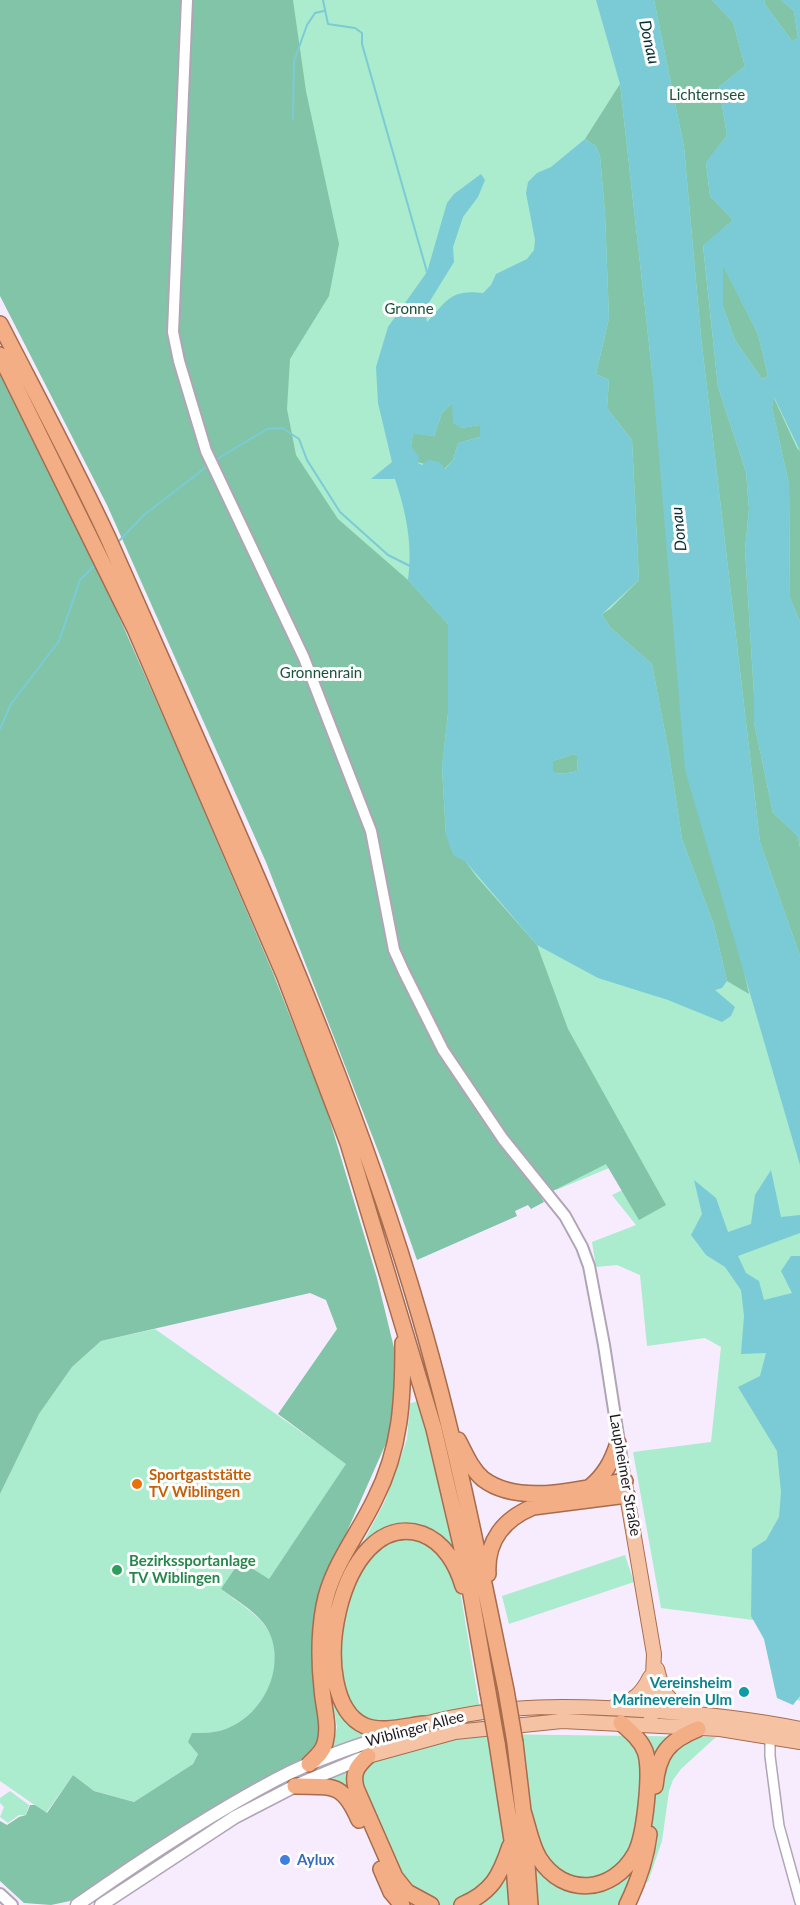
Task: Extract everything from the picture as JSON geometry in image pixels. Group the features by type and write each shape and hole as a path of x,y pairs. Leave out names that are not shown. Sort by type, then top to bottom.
{"highway":[{"path":"0,324 90,520 95,549 135,629 298,1010 348,1143 434,1429 457,1522 478,1625 497,1743 512,1840 517,1905"},
{"path":"0,355 80,498"},
{"path":"90,520 108,539 249,856 311,1005 396,1241 421,1319 468,1509 506,1690 523,1811 530,1905"},
{"path":"309,1764 322,1750 327,1732 321,1687 320,1645 321,1623 330,1583 384,1480 399,1431 403,1325"},
{"path":"444,1410 468,1460 483,1479 494,1485 516,1494 526,1495 590,1487 626,1488"},
{"path":"590,1487 607,1470 618,1443"},
{"path":"488,1604 491,1590 488,1558 491,1545 507,1522 533,1507 626,1488"},
{"path":"424,1724 379,1729 367,1727 352,1716 339,1695 334,1664 337,1617 352,1574 362,1555 377,1540 397,1532 413,1531 429,1537 449,1554 460,1576 468,1605 478,1625"},
{"path":"523,1811 538,1857 562,1881 569,1885 584,1887 598,1885 624,1869 635,1854 641,1840 647,1764 645,1751 641,1744 621,1723"},
{"path":"627,1905 646,1856 659,1763 675,1740 701,1724"},
{"path":"368,1756 356,1768 354,1774 356,1788 395,1877 407,1892 431,1905"},
{"path":"295,1786 326,1785 345,1795 352,1804 391,1892 402,1905"},
{"path":"462,1905 480,1896 494,1882 505,1861 512,1840"}],"main road":[{"name":"Laupheimer Straße","path":"626,1488 654,1654 651,1725"},
{"path":"654,1654 665,1694 701,1724 771,1730 797,1735"},
{"path":"600,1707 620,1704 636,1697 643,1691 652,1672"},
{"name":"Wiblinger Allee","path":"77,1905 231,1805 277,1779 359,1744 424,1724 453,1716 534,1707 600,1707 652,1711 701,1724"},
{"name":"Wiblinger Allee","path":"101,1905 235,1818 295,1786 368,1756 409,1743 455,1732 562,1721 651,1725 701,1724 771,1730"}],"street":[{"name":"Laupheimer Straße","path":"188,0 173,332 178,361 215,471 304,658 349,771 371,831 394,950 442,1050 503,1139 573,1229 589,1266 607,1363 626,1488"},
{"path":"771,1730 770,1756 779,1826 800,1902"},
{"path":"0,1894 12,1905"},
{"path":"0,1900 3,1905"}],"green space":[{"name":"Gronnenrain","path":"0,0 293,0 306,91 339,244 329,296 290,359 287,409 296,455 338,519 408,580 448,624 448,713 442,768 446,835 477,877 537,945 568,1029 666,1205 639,1220 606,1164 541,1197 544,1202 531,1209 528,1205 515,1211 517,1216 417,1260 382,1161 266,862 107,505 0,296"},
{"name":"Gronne","path":"192,0 800,0 800,1701 775,1690 761,1621 661,1608 633,1452 711,1442 721,1347 705,1338 647,1346 640,1275 617,1265 596,1267 592,1242 636,1225 612,1195 631,1186 621,1163 556,1190 432,1009 409,955"},
{"path":"654,0 712,0 733,22 745,66 719,87 727,135 706,163 710,196 733,220 703,246 718,387 746,472 749,509 745,550 754,722 773,813 798,836 800,848 800,956 760,842 701,337 684,147"},
{"path":"765,0 781,0 794,11 798,38 792,41 764,3"},
{"path":"620,84 652,371 742,962 749,994 727,981 714,925 682,839 652,664 610,627 602,614 639,580 632,440 607,408 609,380 596,374 609,318 605,213 600,156 596,146 585,139"},
{"path":"723,265 758,334 768,376 762,379 735,340 723,307"},
{"path":"0,369 51,463 273,973 327,1111 377,1278 396,1356 391,1432 337,1554 313,1631 320,1738 316,1747 306,1757 227,1802 70,1901 51,1905 24,1903 0,1881 0,1821 7,1825 26,1815 30,1805 35,1805 47,1813 73,1775 94,1791 134,1802 193,1764 198,1754 188,1742 192,1733 224,1730 252,1712 261,1701 273,1675 274,1646 269,1632 260,1619 221,1589 240,1561 269,1579 346,1464 278,1414 337,1329 326,1300 310,1293 101,1341 72,1367 39,1414 0,1494"},
{"path":"773,396 800,451 800,622 790,598 789,484 772,408"},
{"path":"453,402 461,428 480,425 480,437 458,443 453,460 444,469 417,462 411,446 413,433 434,436 442,413"},
{"path":"574,754 578,756 577,771 561,774 552,772 553,761"},
{"name":"Bezirkssportanlage TV Wiblingen","path":"155,1329 347,1464 269,1579 221,1589 260,1620 269,1632 274,1646 273,1675 261,1701 252,1712 224,1730 192,1733 198,1754 193,1764 134,1802 94,1791 73,1775 46,1813 0,1781 0,1494 39,1414 72,1367 101,1341"},
{"path":"420,1401 457,1553 459,1584 484,1734 716,1737 681,1769 673,1780 669,1791 662,1841 648,1882 629,1889 620,1905 412,1905 369,1806 331,1778 331,1751 337,1727 331,1693 329,1631 346,1575 385,1501 407,1439 410,1403"},
{"path":"625,1555 634,1582 509,1624 502,1596"},
{"path":"10,1791 29,1805 26,1815 19,1815 8,1823 0,1817 4,1807 0,1803 0,1798"}],"water":[{"name":"Donau","path":"596,0 654,0 684,147 701,337 760,842 800,956 800,1165 685,770 652,371 620,84"},
{"name":"Lichternsee","path":"712,0 765,0 764,3 792,41 798,38 794,11 781,0 800,0 800,451 774,397 772,408 789,484 790,598 800,622 800,848 798,836 773,813 754,722 745,550 749,509 746,472 718,387 703,245 733,220 710,196 706,162 727,135 719,87 745,66 733,22","holes":["723,266 758,334 768,376 762,379 735,340 723,307"]},
{"name":"Gronne","path":"585,139 596,146 600,156 605,213 609,318 596,374 609,380 607,408 632,440 639,580 602,614 610,627 652,664 682,839 714,925 727,981 722,988 715,990 735,1007 731,1016 722,1022 668,1000 598,978 537,945 466,862 453,855 446,835 442,767 448,713 448,624 408,580 410,554 408,529 395,479 371,479 392,462 378,403 376,367 388,327 427,272 447,203 454,194 481,174 485,180 478,197 463,217 453,247 454,262 425,309 427,322 450,298 463,293 483,293 491,285 496,274 527,259 534,250 535,240 526,193 528,182 537,173 551,167","holes":["452,403 453,423 461,428 480,425 480,437 458,443 453,460 445,469 440,462 428,460 422,465 418,463 419,457 411,446 413,434 434,436 442,413","574,754 578,756 577,771 562,774 553,772 553,761"]},
{"path":"771,1170 781,1217 800,1215 800,1233 738,1256 746,1273 759,1281 764,1300 792,1293 781,1271 791,1256 800,1256 800,1696 793,1705 777,1698 764,1639 751,1616 752,1549 766,1540 779,1517 781,1492 777,1451 738,1387 760,1376 766,1353 741,1354 744,1316 741,1290 725,1267 706,1255 691,1235 702,1214 694,1180 716,1198 728,1232 751,1224 755,1195"}],"waterway":[{"path":"323,0 328,24 355,28 362,33 362,44 427,272"},
{"path":"293,119 294,61 307,25 315,13 324,11"},
{"path":"214,461 267,429 282,428 299,439 307,460 340,512 388,555 410,566"},
{"path":"116,544 144,515 210,464"},
{"path":"0,729 11,704 59,641 80,580 97,563"}],"place":[{"name":"Sportgaststätte TV Wiblingen","path":"137,1484"},
{"name":"Bezirkssportanlage TV Wiblingen","path":"117,1570"},
{"name":"Vereinsheim Marineverein Ulm","path":"744,1692"},
{"name":"Aylux","path":"285,1860"}]}
